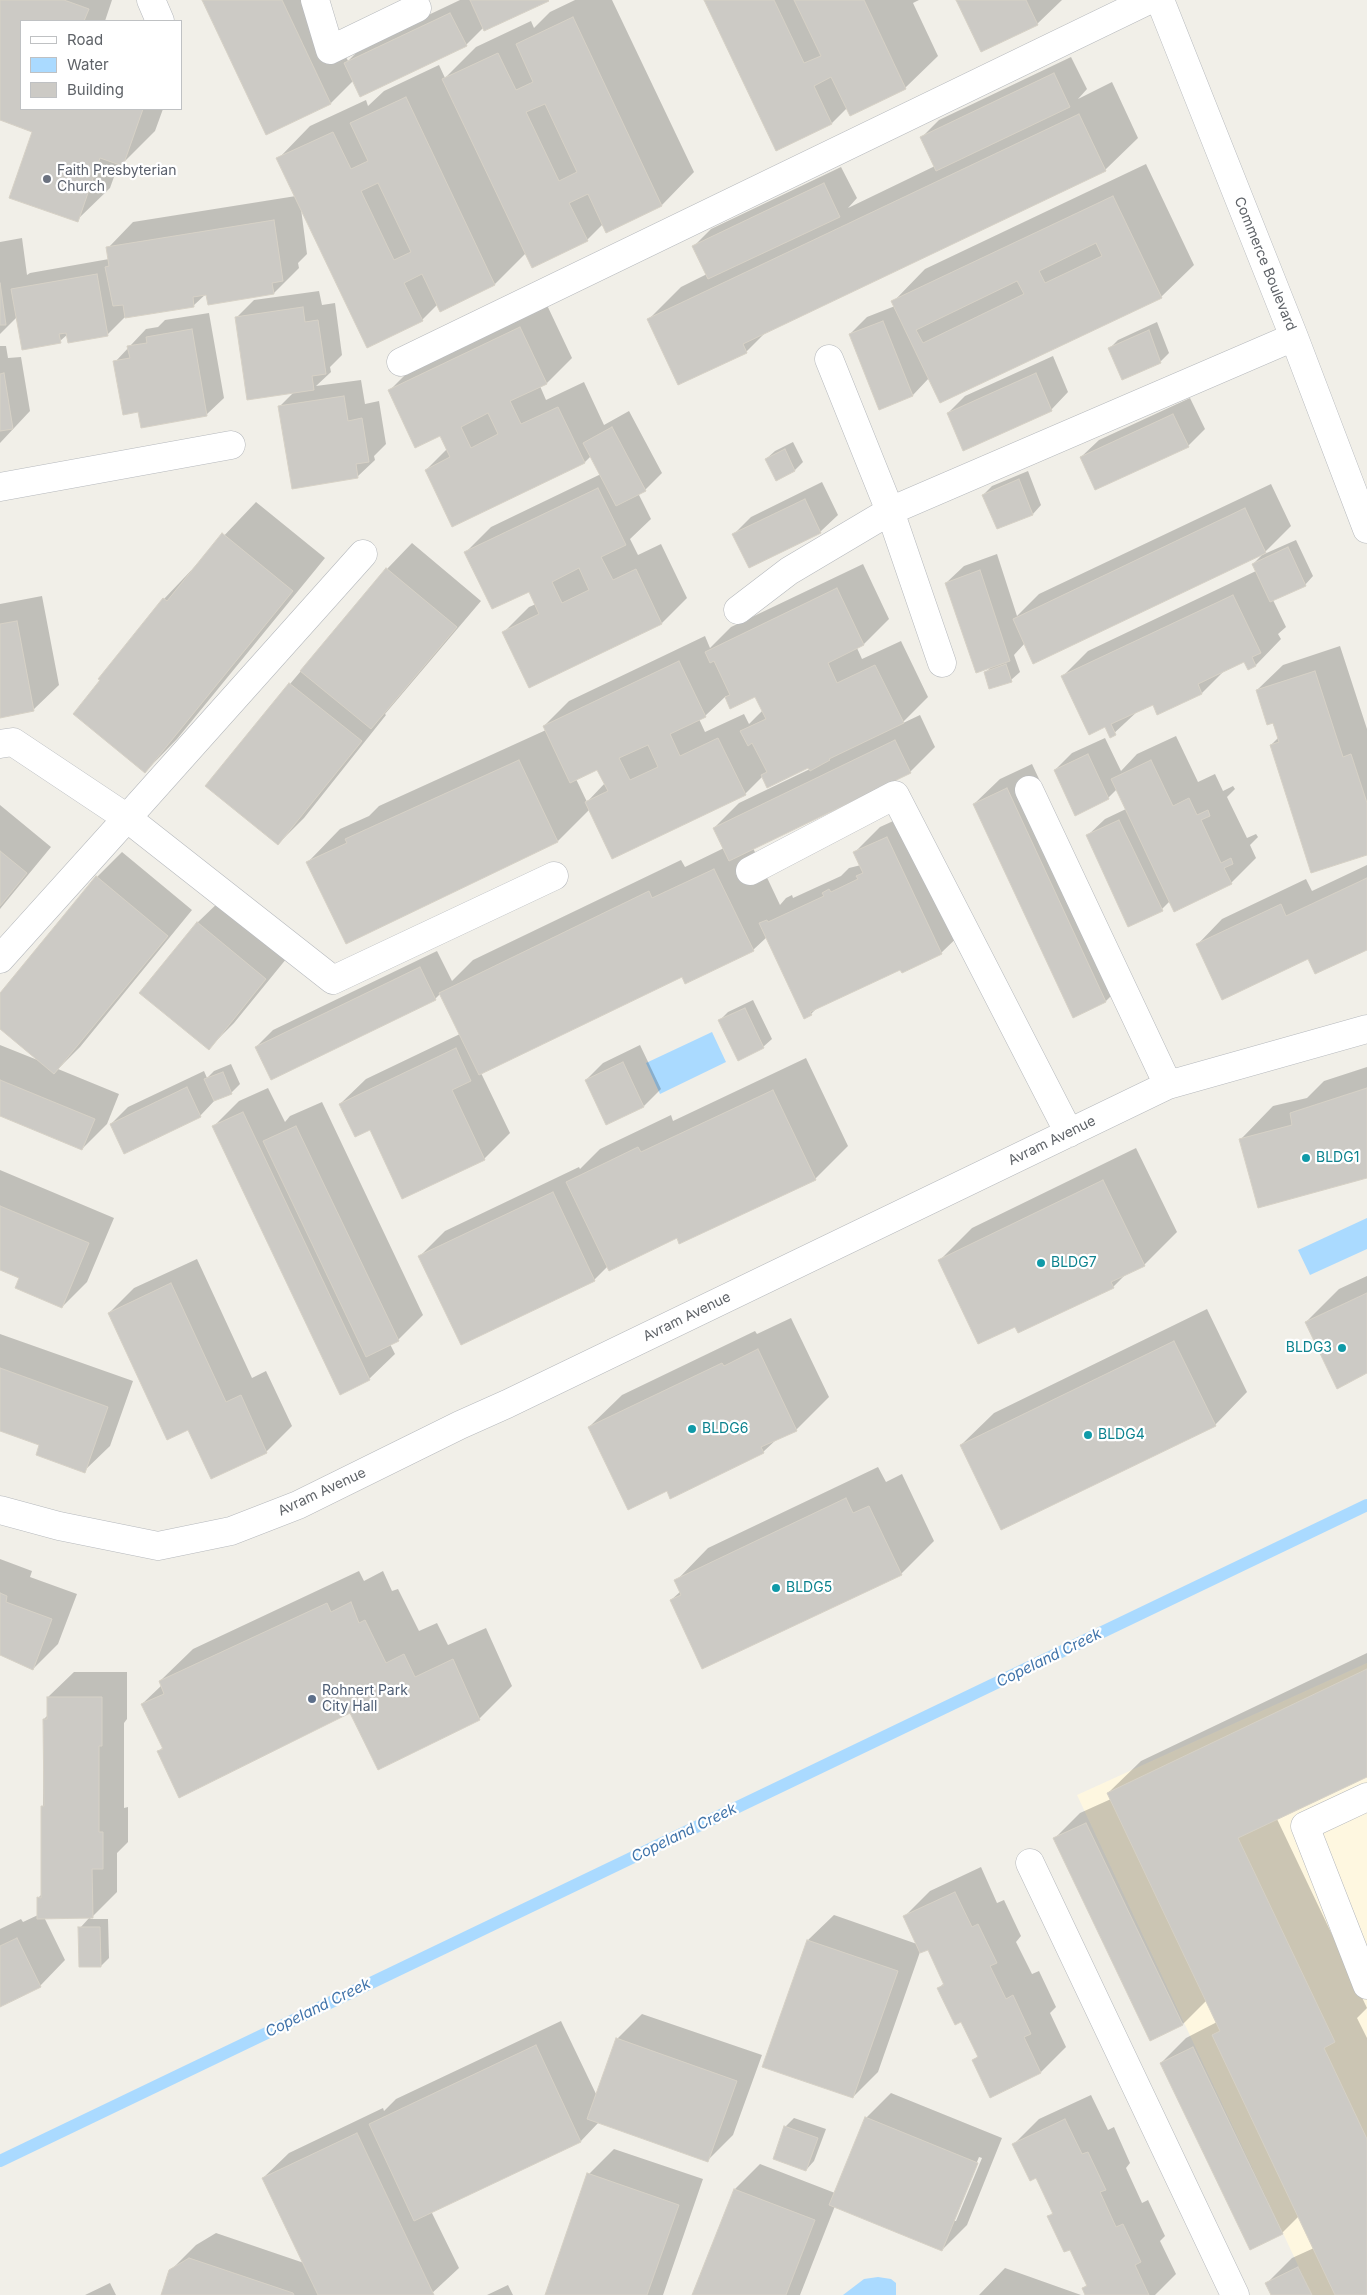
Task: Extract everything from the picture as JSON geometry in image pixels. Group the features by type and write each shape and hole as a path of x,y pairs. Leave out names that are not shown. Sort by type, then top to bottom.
{"street":[{"path":"151,0 160,20"},
{"path":"315,0 330,50 417,8"},
{"path":"400,362 1149,0"},
{"name":"Commerce Boulevard","path":"1160,0 1294,337 1367,529"},
{"path":"738,610 789,571 890,511 1294,337"},
{"path":"829,359 890,511 942,663"},
{"path":"0,487 231,445"},
{"path":"0,959 362,554"},
{"path":"0,744 13,742 127,818 333,980 554,876"},
{"path":"1028,790 1168,1085"},
{"path":"750,871 895,794 1068,1133"},
{"name":"Avram Avenue","path":"0,1510 59,1526 158,1546 231,1531 298,1505 460,1425 524,1396 1168,1085 1367,1029"},
{"path":"1367,1796 1304,1826 1367,1985"},
{"path":"1030,1863 1235,2295"}],"shaded area":[{"path":"1367,1663 1367,2295 1312,2295 1077,1795"}],"water":[{"path":"712,1032 726,1062 660,1094 646,1063"},
{"path":"1367,1218 1367,1249 1310,1275 1298,1250"},
{"path":"878,2277 891,2279 896,2283 896,2295 843,2295 864,2279"}],"building":[{"path":"0,0 64,0 89,9 84,20 20,20 20,110 143,110 123,166 100,158 78,222 9,198 32,132 0,120"},
{"path":"202,0 282,0 331,104 266,135"},
{"path":"470,0 548,0 549,1 484,31"},
{"path":"704,0 774,0 804,63 821,56 794,0 864,0 906,89 850,116 831,77 814,86 832,124 776,151"},
{"path":"956,0 1026,0 1038,25 981,52"},
{"path":"450,13 467,46 360,97 344,63"},
{"path":"573,17 662,206 606,233 588,194 569,203 588,241 532,268 442,79 498,53 516,90 533,82 516,44","holes":["545,104 577,172 559,181 526,112"]},
{"path":"1054,73 1070,107 936,171 920,137"},
{"path":"406,97 495,285 440,312 422,274 404,283 423,321 367,348 276,158 333,132 351,169 368,161 350,123","holes":["378,183 411,252 394,260 361,191"]},
{"path":"1079,114 1106,171 743,344 747,353 678,385 647,319"},
{"path":"824,183 840,217 708,279 692,246"},
{"path":"1113,196 1162,298 940,403 891,301","holes":["1096,243 1102,256 1045,283 1039,271","1017,281 1024,294 923,343 916,330"]},
{"path":"274,220 283,281 272,283 274,294 208,305 206,295 193,297 194,307 125,318 123,305 113,306 105,267 109,266 106,247"},
{"path":"97,274 108,336 68,343 66,333 59,334 61,343 22,350 11,289"},
{"path":"0,283 6,325 0,325"},
{"path":"303,307 305,322 318,320 326,374 312,376 314,390 247,400 235,317"},
{"path":"883,321 913,396 879,410 849,334"},
{"path":"520,327 547,384 510,401 521,424 558,407 585,463 452,527 425,470 450,457 440,436 415,448 388,390","holes":["488,413 498,434 471,448 461,427"]},
{"path":"192,329 207,416 141,428 138,412 123,415 113,361 130,358 127,346 147,343 146,337"},
{"path":"1149,330 1161,363 1122,380 1108,348"},
{"path":"4,373 13,429 0,431 0,374"},
{"path":"1036,373 1052,411 963,451 947,413"},
{"path":"344,396 348,421 362,418 369,462 356,464 358,478 292,489 278,406"},
{"path":"1173,414 1189,447 1095,490 1080,457"},
{"path":"612,427 646,491 616,506 583,443"},
{"path":"785,449 795,471 776,481 765,459"},
{"path":"1019,479 1033,515 997,529 982,495"},
{"path":"598,488 626,545 601,557 613,580 636,569 662,624 529,688 502,632 539,614 529,592 492,609 464,552","holes":["579,568 589,590 562,603 552,582"]},
{"path":"805,499 821,533 749,568 732,534"},
{"path":"1245,508 1266,553 1033,664 1013,619"},
{"path":"222,533 293,591 145,773 73,714 100,680 98,679 163,598 167,601"},
{"path":"1288,547 1306,586 1270,602 1252,564"},
{"path":"386,568 457,627 371,729 300,671"},
{"path":"980,570 1010,661 976,673 945,583"},
{"path":"837,588 864,645 828,663 837,683 875,665 904,723 829,759 810,771 808,768 767,788 761,775 767,772 752,743 748,746 740,731 766,719 755,697 730,709 725,697 730,695 714,661 710,663 705,652"},
{"path":"1233,595 1261,653 1252,657 1256,666 1248,670 1244,662 1198,684 1202,694 1157,715 1153,705 1111,724 1116,735 1110,738 1105,727 1089,735 1061,676"},
{"path":"17,621 34,711 0,718 0,624"},
{"path":"679,661 706,717 670,734 680,756 718,738 746,795 612,859 585,802 608,791 597,770 570,783 543,726","holes":["648,745 658,767 630,780 619,758"]},
{"path":"1006,664 1012,682 989,689 984,672"},
{"path":"1315,671 1343,757 1351,754 1367,803 1367,855 1311,873 1270,745 1279,742 1273,723 1267,725 1256,690"},
{"path":"289,683 362,741 278,845 205,786"},
{"path":"895,740 911,773 729,861 713,828"},
{"path":"1088,754 1109,799 1075,816 1054,770"},
{"path":"519,760 558,842 346,944 306,862 347,843 345,839"},
{"path":"1151,760 1173,806 1189,798 1197,815 1208,810 1210,816 1201,820 1221,863 1231,858 1233,864 1224,868 1232,884 1174,912 1111,779"},
{"path":"1007,788 1106,1002 1073,1018 973,804"},
{"path":"1119,820 1163,911 1128,927 1086,835"},
{"path":"887,837 942,954 902,973 900,970 810,1012 812,1015 804,1019 759,923 767,920 768,922 824,896 822,893 829,889 831,892 858,879 856,876 863,873 853,852"},
{"path":"0,851 27,873 0,906"},
{"path":"714,869 754,951 685,984 682,977 479,1075 439,993 649,891 652,898"},
{"path":"96,876 168,936 54,1074 0,1029 0,993"},
{"path":"1367,878 1367,950 1315,974 1308,959 1222,1000 1196,944 1281,904 1286,916"},
{"path":"197,922 266,979 209,1050 139,993"},
{"path":"420,967 436,1000 271,1080 255,1047"},
{"path":"745,1008 764,1048 738,1061 718,1020"},
{"path":"456,1048 471,1081 452,1090 485,1160 402,1199 370,1130 355,1137 339,1104"},
{"path":"623,1062 644,1107 606,1125 585,1080"},
{"path":"223,1072 232,1094 214,1101 204,1079"},
{"path":"0,1080 95,1119 82,1150 0,1116"},
{"path":"187,1087 201,1117 124,1154 110,1124"},
{"name":"BLDG1","path":"1367,1088 1367,1178 1258,1208 1239,1139 1292,1125 1290,1113"},
{"path":"773,1090 816,1180 679,1244 677,1238 609,1271 566,1182 638,1147 641,1152"},
{"path":"243,1112 370,1380 340,1395 212,1126"},
{"path":"296,1126 399,1341 366,1357 263,1141"},
{"name":"BLDG7","path":"1103,1180 1145,1266 1111,1282 1114,1288 1018,1333 1015,1327 978,1344 938,1260"},
{"path":"553,1192 595,1281 461,1345 418,1256"},
{"path":"0,1206 89,1243 62,1308 15,1288 19,1278 0,1270"},
{"path":"171,1283 226,1402 241,1395 267,1453 211,1479 188,1430 167,1440 108,1313"},
{"name":"BLDG3","path":"1367,1293 1367,1373 1337,1389 1305,1322"},
{"name":"BLDG4","path":"1174,1341 1216,1426 1001,1530 960,1445"},
{"name":"BLDG6","path":"758,1349 797,1431 761,1447 764,1453 670,1499 667,1491 628,1510 588,1427 722,1363 724,1366"},
{"path":"0,1368 108,1407 85,1473 36,1455 39,1445 0,1431"},
{"name":"BLDG5","path":"846,1498 853,1513 869,1506 902,1575 702,1669 670,1600 681,1595 674,1580"},
{"path":"0,1593 7,1596 6,1602 52,1619 33,1670 0,1655"},
{"name":"Rohnert Park City Hall","path":"351,1602 359,1623 365,1620 386,1663 404,1654 415,1677 453,1659 480,1720 378,1770 350,1713 179,1798 157,1751 163,1749 141,1704 164,1694 159,1681 327,1603 331,1612"},
{"path":"1367,1669 1367,1777 1238,1838 1335,2042 1324,2048 1367,2139 1367,2295 1335,2295 1212,2035 1220,2031 1107,1793"},
{"path":"47,1697 102,1697 102,1746 99,1746 99,1832 103,1832 103,1869 92,1869 93,1918 37,1919 37,1897 41,1898 41,1806 44,1806 43,1719 47,1719"},
{"path":"1086,1823 1183,2025 1150,2041 1053,1838"},
{"path":"955,1892 972,1927 978,1924 997,1963 990,1966 1006,1999 1013,1995 1031,2034 1024,2037 1041,2073 990,2098 972,2060 978,2057 961,2022 955,2025 937,1988 944,1985 928,1950 920,1953 903,1916"},
{"path":"78,1927 100,1927 101,1967 79,1967"},
{"path":"17,1938 41,1987 0,2007 0,1946"},
{"path":"807,1940 898,1971 853,2098 762,2067"},
{"path":"616,2038 737,2081 708,2162 587,2119"},
{"path":"536,2045 581,2142 414,2221 369,2124"},
{"path":"1193,2047 1283,2234 1250,2250 1160,2063"},
{"path":"865,2117 978,2163 942,2251 829,2205"},
{"path":"1065,2119 1082,2154 1088,2152 1106,2190 1100,2192 1116,2227 1123,2224 1141,2262 1135,2265 1149,2295 1085,2295 1082,2288 1087,2286 1070,2250 1064,2252 1047,2216 1053,2214 1036,2178 1030,2181 1012,2144"},
{"path":"784,2126 818,2138 806,2171 773,2159"},
{"path":"357,2133 434,2295 318,2295 262,2178"},
{"path":"587,2173 679,2205 647,2295 545,2295"},
{"path":"734,2189 815,2220 786,2295 692,2295"},
{"path":"189,2258 293,2293 294,2295 161,2295 169,2270"},
{"path":"1298,2267 1312,2295 1271,2295 1265,2283"}],"waterway":[{"name":"Copeland Creek","path":"0,2161 1367,1505"}],"place":[{"name":"Faith Presbyterian Church","path":"47,179"},
{"name":"BLDG1","path":"1306,1158"},
{"name":"BLDG7","path":"1041,1263"},
{"name":"BLDG3","path":"1342,1348"},
{"name":"BLDG6","path":"692,1429"},
{"name":"BLDG4","path":"1088,1435"},
{"name":"BLDG5","path":"776,1588"},
{"name":"Rohnert Park City Hall","path":"312,1699"}]}
